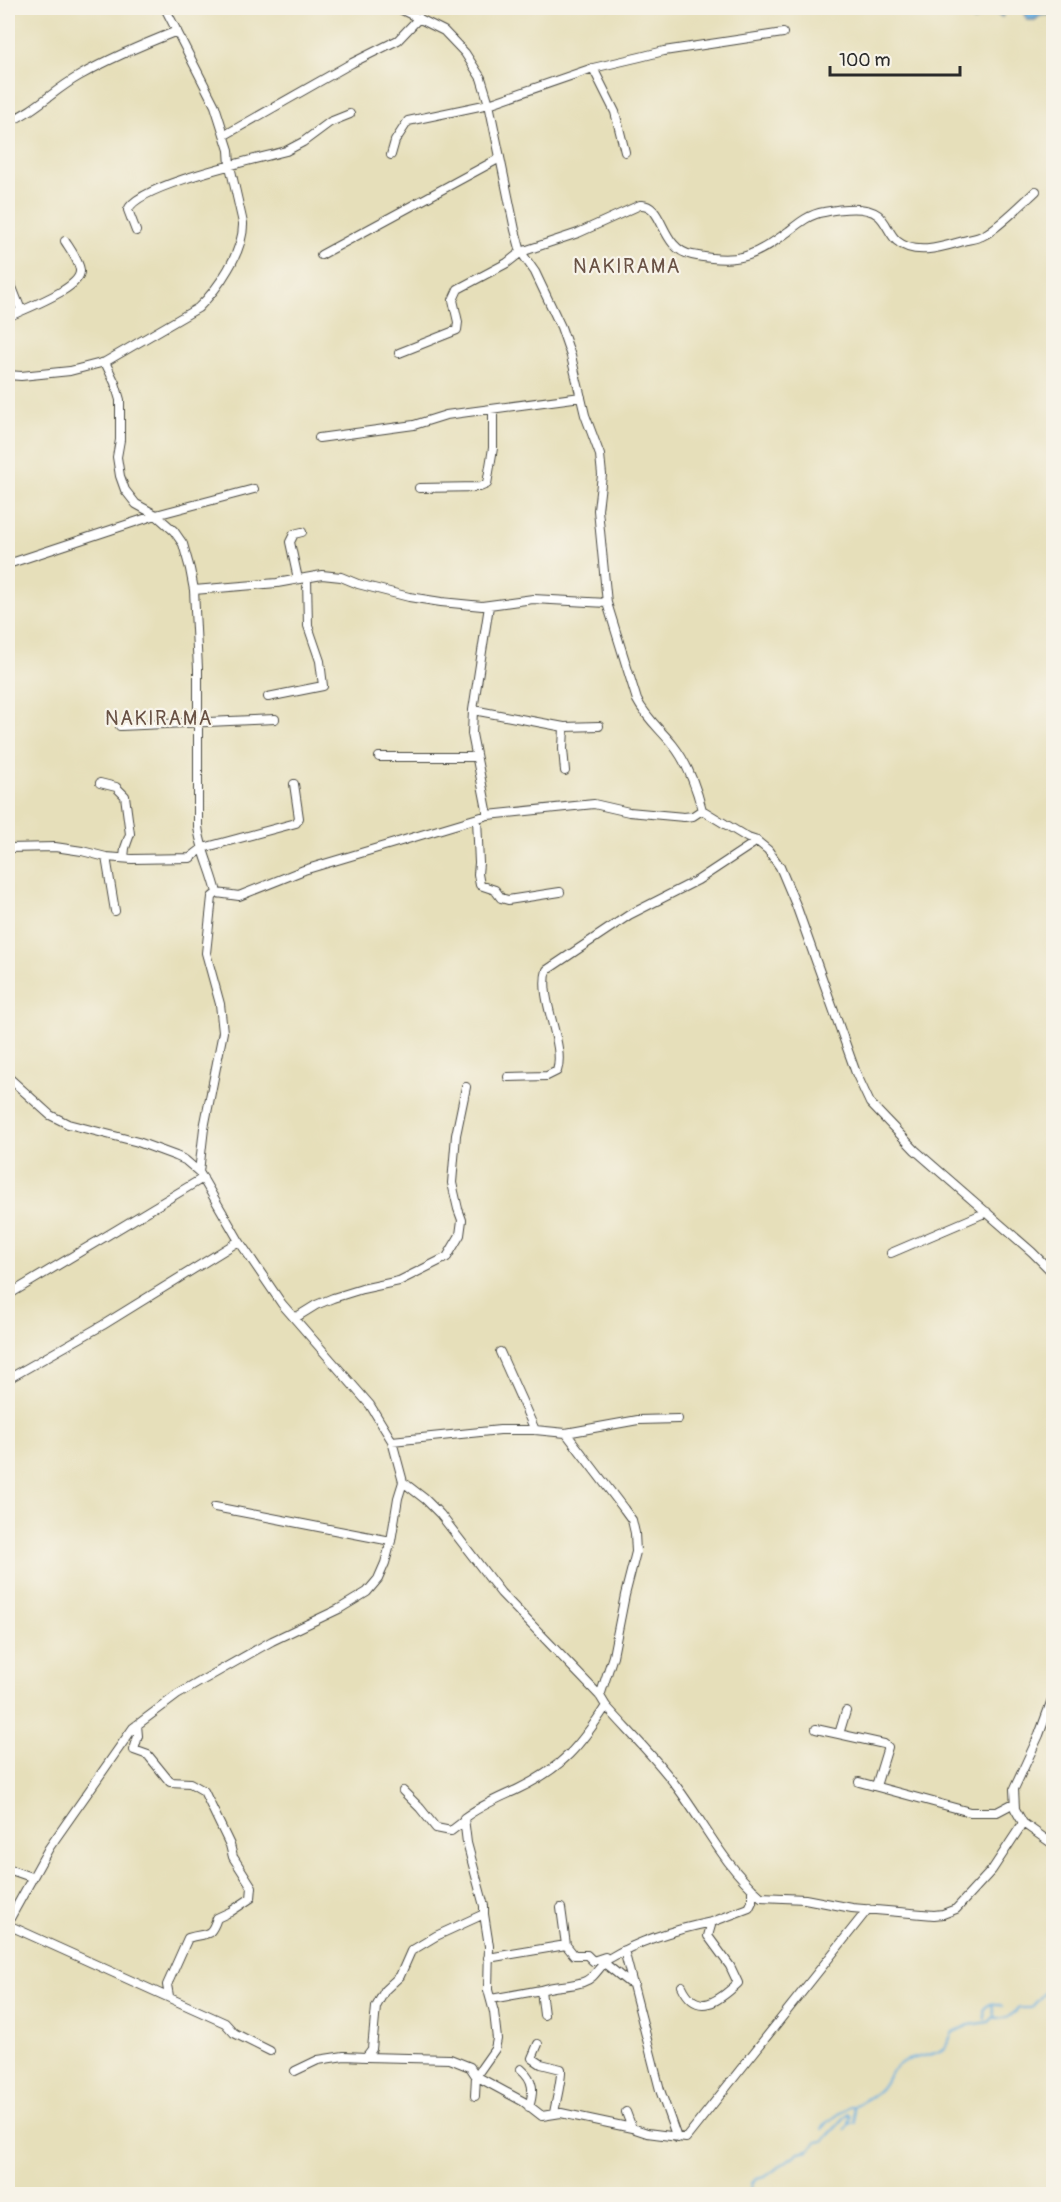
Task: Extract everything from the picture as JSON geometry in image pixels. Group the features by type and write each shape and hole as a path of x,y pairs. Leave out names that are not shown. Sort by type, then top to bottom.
{"street":[{"path":"8,375 21,376 70,371 105,362 198,308 207,299 240,247 243,235 240,204 225,135 205,82 165,8"},
{"path":"398,8 444,31 465,53 481,78 489,104 521,252 535,272 561,327 572,356 588,425 600,455 602,476 598,510 607,603 637,700 683,759 693,780 702,810 757,841 768,850 787,880 856,1073 870,1103 915,1150 987,1212 1053,1274"},
{"path":"225,135 321,80 398,40 419,18"},
{"path":"8,122 38,106 77,76 136,47 177,32"},
{"path":"391,155 395,141 408,121 489,104 593,68 664,51 783,33"},
{"path":"593,68 615,112 626,153"},
{"path":"136,231 128,210 130,204 138,198 171,183 286,151 303,142 330,122 350,114"},
{"path":"321,255 500,158"},
{"path":"399,353 457,330 458,322 453,300 455,292 470,281 507,263 521,252 578,233 640,205 649,206 655,211 669,240 677,249 692,255 734,259 748,257 761,251 815,214 865,209 878,215 897,241 917,249 927,250 985,235 1036,191"},
{"path":"8,317 73,285 78,279 80,267 65,241"},
{"path":"8,277 21,310"},
{"path":"105,362 120,400 120,440 117,457 125,490 136,504 156,515 174,531 183,544 194,590 199,723 198,826 200,841 217,893"},
{"path":"319,438 414,424 446,415 581,397"},
{"path":"419,488 480,487 487,484 493,448 493,409"},
{"path":"8,564 156,515 254,489"},
{"path":"298,579 291,542 294,534 302,532"},
{"path":"194,590 322,575 341,577 358,584 409,597 489,606 533,599 607,603"},
{"path":"268,697 323,686 320,661 308,626 307,578"},
{"path":"488,815 472,734 473,710 489,606"},
{"path":"473,710 564,727 599,726"},
{"path":"120,726 274,719"},
{"path":"564,727 565,771"},
{"path":"379,757 476,757"},
{"path":"100,783 116,787 125,796 130,834 124,858"},
{"path":"8,848 55,847 106,857 124,858 161,860 190,858 203,848 296,823 299,818 294,784"},
{"path":"201,1175 201,1150 223,1032 220,1004 206,953 212,897 217,893 239,896 303,870 488,815 594,804 629,812 684,817 693,816 702,810"},
{"path":"477,819 480,885 495,890 501,898 508,900 560,892"},
{"path":"508,1077 548,1076 557,1071 559,1059 548,1001 545,976 547,970 629,915 698,880 757,841"},
{"path":"106,857 115,911"},
{"path":"8,1077 50,1115 83,1128 138,1142 185,1160 201,1175 266,1282 370,1405 392,1441 403,1482 391,1541 378,1579 367,1592 339,1609 272,1641 203,1680 177,1695 136,1725 122,1742 31,1877 8,1924 225,2023 234,2033 270,2051"},
{"path":"295,1318 315,1305 362,1288 399,1281 447,1257 460,1235 462,1220 452,1183 456,1135 466,1087"},
{"path":"185,1160 201,1150"},
{"path":"8,1296 201,1175"},
{"path":"891,1253 987,1212"},
{"path":"8,1379 103,1325 239,1241"},
{"path":"500,1352 535,1430"},
{"path":"392,1441 469,1432 535,1430 566,1433 638,1420 678,1419"},
{"path":"566,1433 632,1520 635,1533 636,1552 625,1594 614,1656 600,1696"},
{"path":"403,1482 426,1499 440,1514 501,1593 600,1696 606,1706 675,1784 697,1815 710,1839 732,1867 761,1897 805,1899 868,1909 944,1914 956,1909 992,1870 1023,1823"},
{"path":"215,1507 391,1541"},
{"path":"1053,1694 1039,1735 1018,1779 1014,1803 1017,1815 1023,1823 1053,1845"},
{"path":"403,1791 436,1828 450,1831 486,1803 518,1789 559,1764 584,1740 606,1706"},
{"path":"839,1734 846,1710"},
{"path":"134,1750 138,1736 136,1725"},
{"path":"816,1729 884,1744 888,1747 876,1786"},
{"path":"122,1742 148,1755 170,1782 190,1783 204,1791 230,1845 233,1857 252,1887 250,1898 217,1918 213,1929 207,1936 188,1938 167,1985 169,1996"},
{"path":"859,1782 970,1812 997,1812 1014,1803"},
{"path":"464,1821 489,1936 488,1990 497,2039 495,2049 476,2076 475,2096"},
{"path":"8,1869 31,1877"},
{"path":"604,1962 624,1950 749,1908 752,1902 752,1889"},
{"path":"491,1999 583,1982 597,1974 605,1957 593,1961 587,1955 574,1955 566,1945 561,1908"},
{"path":"295,2071 318,2060 344,2056 450,2060 471,2067 476,2076 542,2116 554,2113 647,2133 686,2138 868,1909"},
{"path":"366,2057 372,2049 376,2007 385,1990 400,1976 411,1951 436,1936 484,1914"},
{"path":"682,1986 688,1998 700,2004 715,2003 738,1983 730,1966 708,1936 712,1922"},
{"path":"488,1958 566,1945"},
{"path":"624,1950 660,2090 677,2138"},
{"path":"604,1962 628,1982 634,1984"},
{"path":"541,1990 544,2015"},
{"path":"538,2044 532,2058 540,2064 561,2069 554,2113"},
{"path":"521,2069 528,2075 533,2088 529,2107"},
{"path":"626,2112 632,2128"}],"water":[{"path":"975,8 1008,9 1002,17 991,10 974,21 971,16"},
{"path":"1031,8 1053,8 1053,15 1041,15 1035,20 1027,20 1025,13"}],"waterway":[{"path":"744,2194 751,2190 752,2183 757,2179 765,2177 799,2152 809,2150 817,2142 823,2141 849,2113 851,2118 849,2121 855,2122 854,2106 878,2091 892,2071 901,2063 940,2051 953,2032 969,2025 989,2022 994,2017 1008,2017 1019,2008 1031,2008 1045,1992 1054,1991"},
{"path":"992,2004 994,2015"},
{"path":"985,2019 984,2009 988,2005 1002,2006"},
{"path":"822,2129 850,2106 854,2106"},
{"path":"845,2130 850,2123"}],"district":[{"name":"NAKIRAMA","path":"627,266"},
{"name":"NAKIRAMA","path":"159,718"}]}
